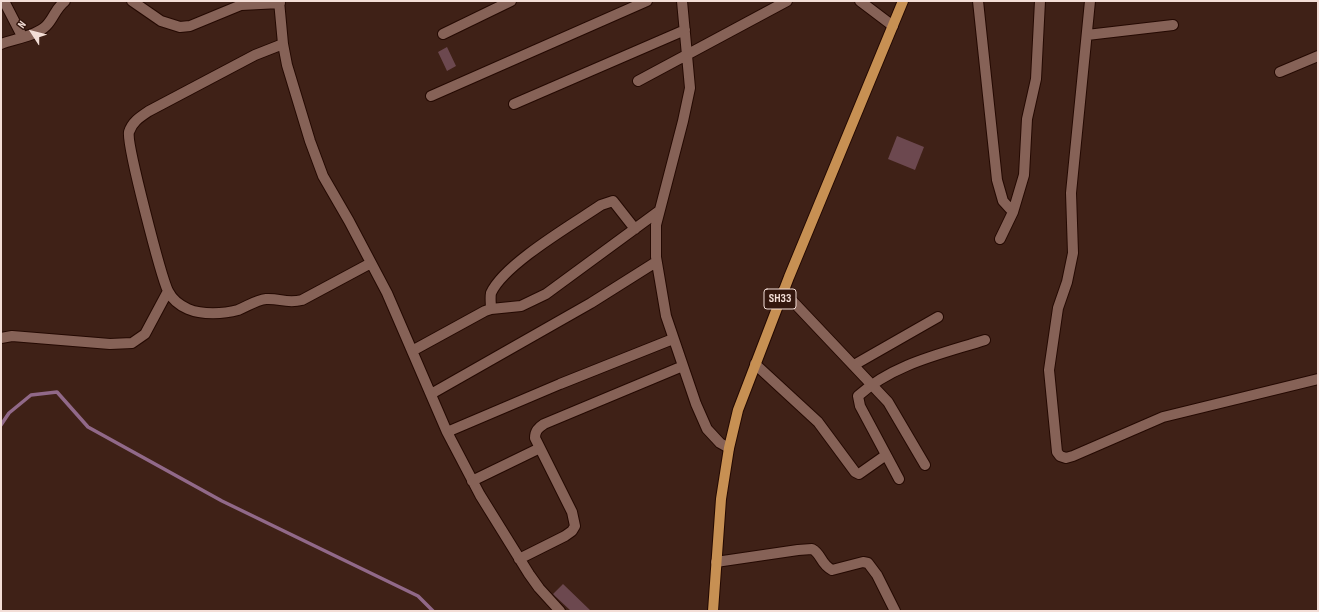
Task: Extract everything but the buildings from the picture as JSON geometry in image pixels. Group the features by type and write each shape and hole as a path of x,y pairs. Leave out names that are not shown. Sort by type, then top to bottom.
{"main road":[{"name":"SH33","path":"713,611 721,499 729,448 738,410 783,291 903,1"}],"street":[{"path":"4,1 22,36"},
{"path":"1,44 45,26 54,12 65,1"},
{"path":"132,1 161,20 180,27 190,26 241,5 279,2 283,44 287,65 298,103 323,176 371,263 412,351 447,432 472,481 519,559 539,588 560,611"},
{"path":"443,34 511,1"},
{"path":"431,96 624,5 647,1"},
{"path":"682,1 690,77 687,107 659,211 655,239 656,262 663,304 673,339 707,429 714,438 729,448"},
{"path":"638,80 787,1"},
{"path":"860,1 893,26"},
{"path":"978,1 997,180 1003,201 1014,212"},
{"path":"1000,239 1014,212 1025,170 1027,118 1036,79 1040,1"},
{"path":"1090,1 1071,192 1073,253 1067,282 1058,308 1049,370 1057,452 1060,456 1066,458 1163,417 1318,379"},
{"path":"1087,34 1173,25"},
{"path":"514,104 685,30"},
{"path":"283,44 255,55 149,111 138,118 132,125 128,134 138,180 168,292 173,299 188,309 215,313 238,310 258,300 268,299 291,303 302,300 371,263"},
{"path":"1280,72 1318,56"},
{"path":"492,308 490,295 508,271 600,205 613,201 635,228"},
{"path":"412,351 492,308 521,306 546,294 659,211"},
{"path":"431,394 591,303 656,262"},
{"path":"783,291 888,402 925,465"},
{"path":"1,338 12,336 110,344 132,343 145,334 168,292"},
{"path":"854,366 938,317"},
{"path":"447,432 560,384 673,339"},
{"path":"899,479 857,401 858,396 871,384 919,361 985,340"},
{"path":"755,364 818,422 855,472 859,474 886,455"},
{"path":"519,559 565,536 572,531 575,526 572,512 540,448 535,433 544,424 683,366"},
{"path":"472,481 540,448"},
{"path":"716,562 812,549 818,555 825,567 832,570 863,562 868,563 877,575 895,611"}],"waterway":[{"path":"1,425 9,413 31,395 57,392 88,427 222,501 418,596 433,611"}]}
